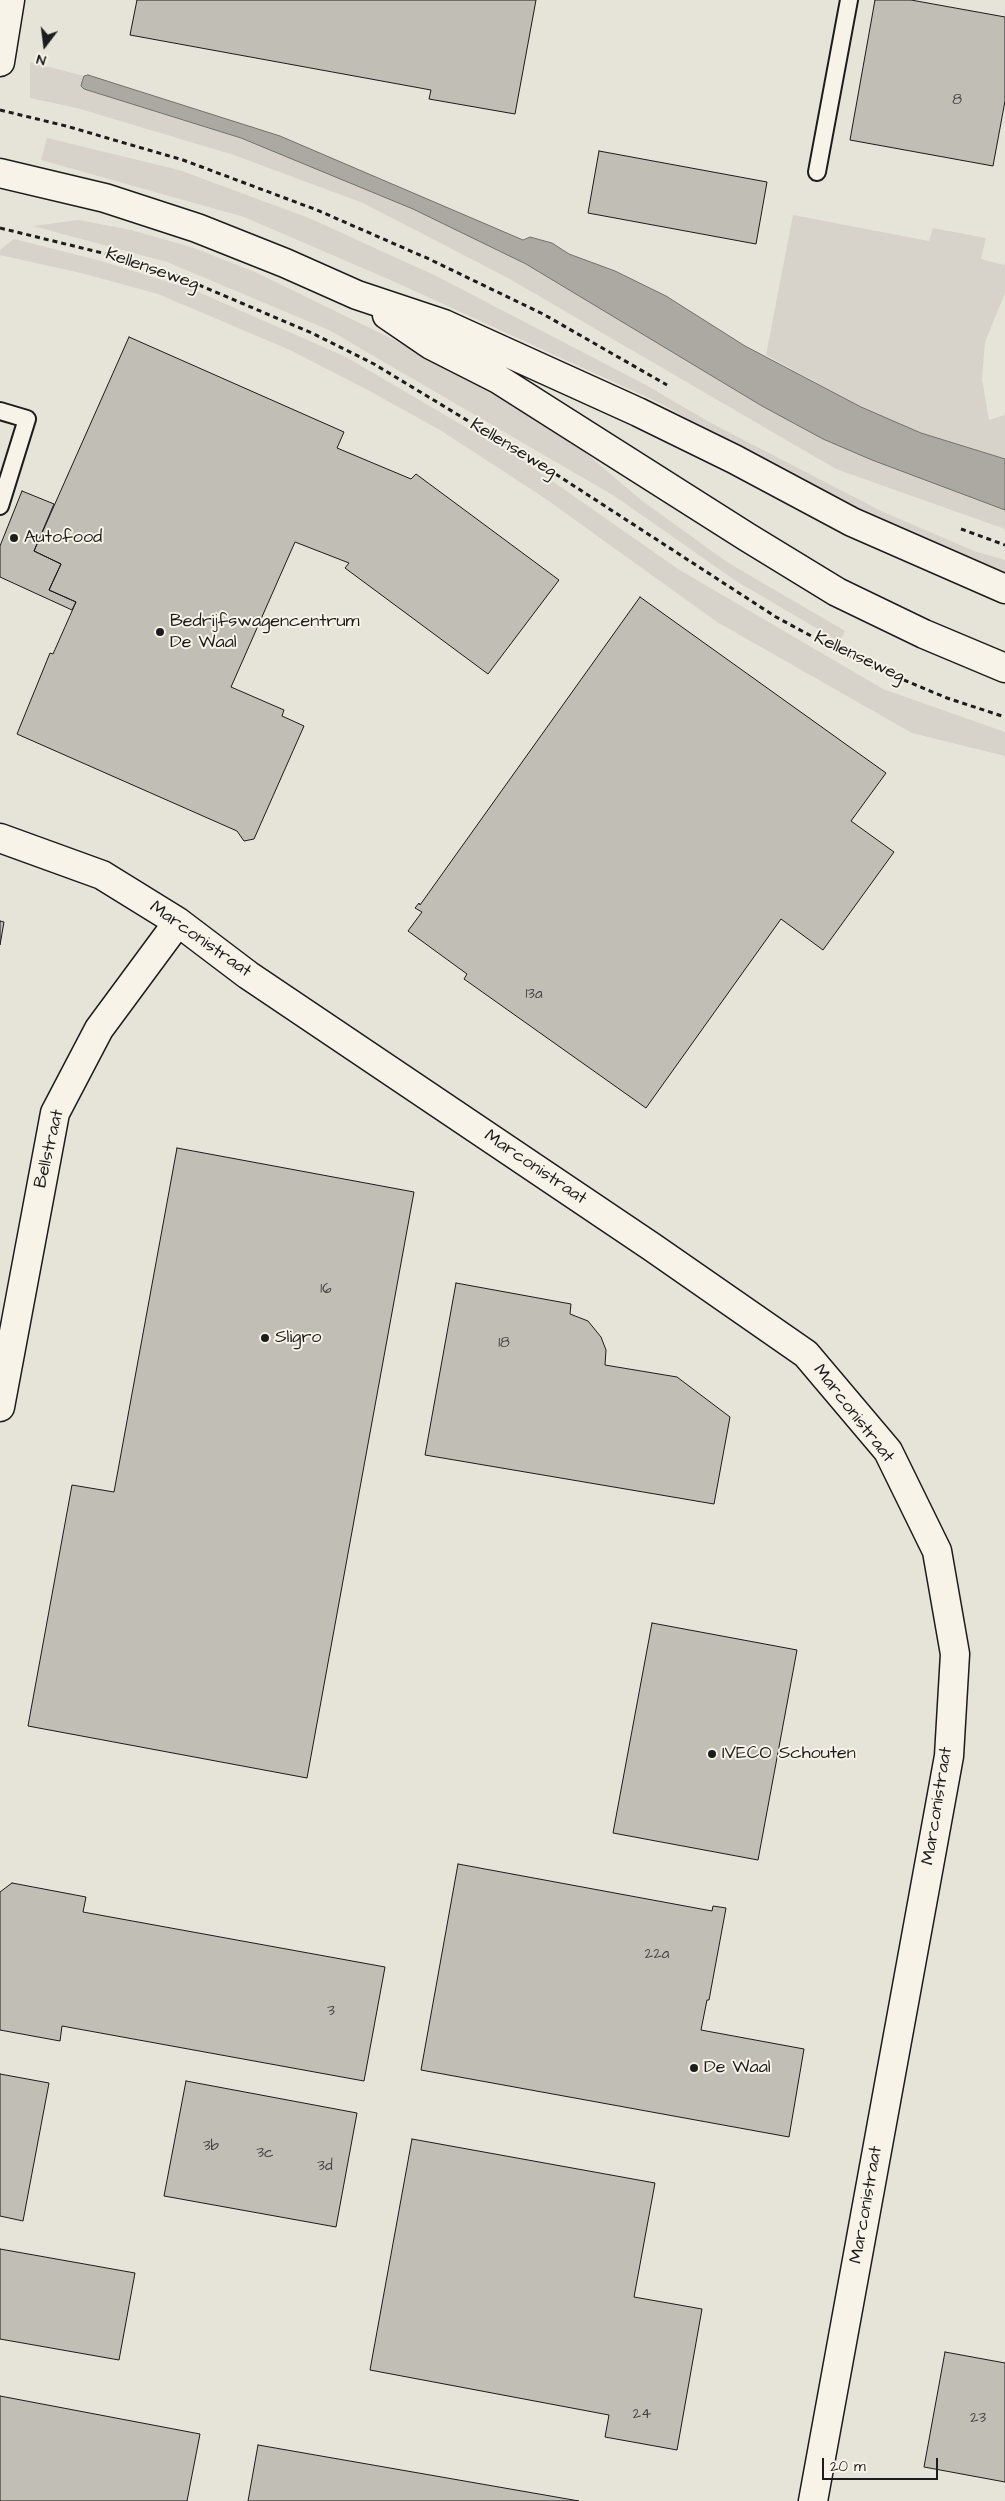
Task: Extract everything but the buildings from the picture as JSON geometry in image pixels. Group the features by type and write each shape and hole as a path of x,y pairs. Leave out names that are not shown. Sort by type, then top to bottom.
{"street":[{"path":"0,62 10,0"},
{"path":"0,173 105,198 197,228 285,262 357,295 444,324 647,416 860,526 1005,589"},
{"path":"357,295 431,344 498,379 837,592 924,634 1005,668"},
{"name":"Marconistraat","path":"0,838 102,875 178,922 248,975 652,1247 806,1354 888,1451 937,1551 955,1654 948,1756 813,2501"},
{"name":"Bellstraat","path":"0,1407 55,1113 99,1029 178,922"}],"lane":[{"path":"817,172 849,0"},
{"path":"0,411 27,419 0,506"}],"path":[{"name":"Kellenseweg","path":"0,228 127,259 180,277 312,333 374,364 551,472 776,617 856,660 948,698 1005,717"}],"shaded area":[{"path":"0,0 1005,0 1005,2501 0,2501"},
{"path":"30,62 84,76 82,82 280,153 413,209 526,264 762,406 823,439 872,460 1005,510 1005,529 836,469 508,278 363,203 234,155 77,108 30,98"},
{"path":"88,75 280,136 523,240 530,237 552,243 569,254 615,271 666,296 745,346 861,407 921,433 1005,459 1005,510 872,460 823,439 762,406 526,264 413,209 241,138 84,89 81,86 82,82 84,76"},
{"path":"47,138 179,170 309,218 436,276 646,385 709,422 881,511 974,551 1005,560 1005,576 873,520 662,404 395,282 244,217 41,160"},
{"path":"793,215 929,241 933,228 986,238 981,259 1004,265 1005,263 1005,293 985,342 982,379 989,420 1005,415 1005,459 921,433 890,421 766,355"},
{"path":"78,220 131,230 191,247 255,272 417,351 495,394 574,443 641,500 727,562 845,631 840,642 736,581 616,497 329,330 167,262 33,226"},
{"path":"14,239 101,261 194,290 346,357 525,462 678,569 883,689 1005,732 1005,756 912,733 717,622 546,499 440,430 364,388 290,350 158,294 81,273 0,255 0,250"}],"place":[{"name":"Autofood","path":"14,538"},
{"name":"Bedrijfswagencentrum De Waal","path":"160,632"},
{"name":"Sligro","path":"265,1338"},
{"name":"IVECO Schouten","path":"712,1754"},
{"name":"De Waal","path":"694,2068"}]}
